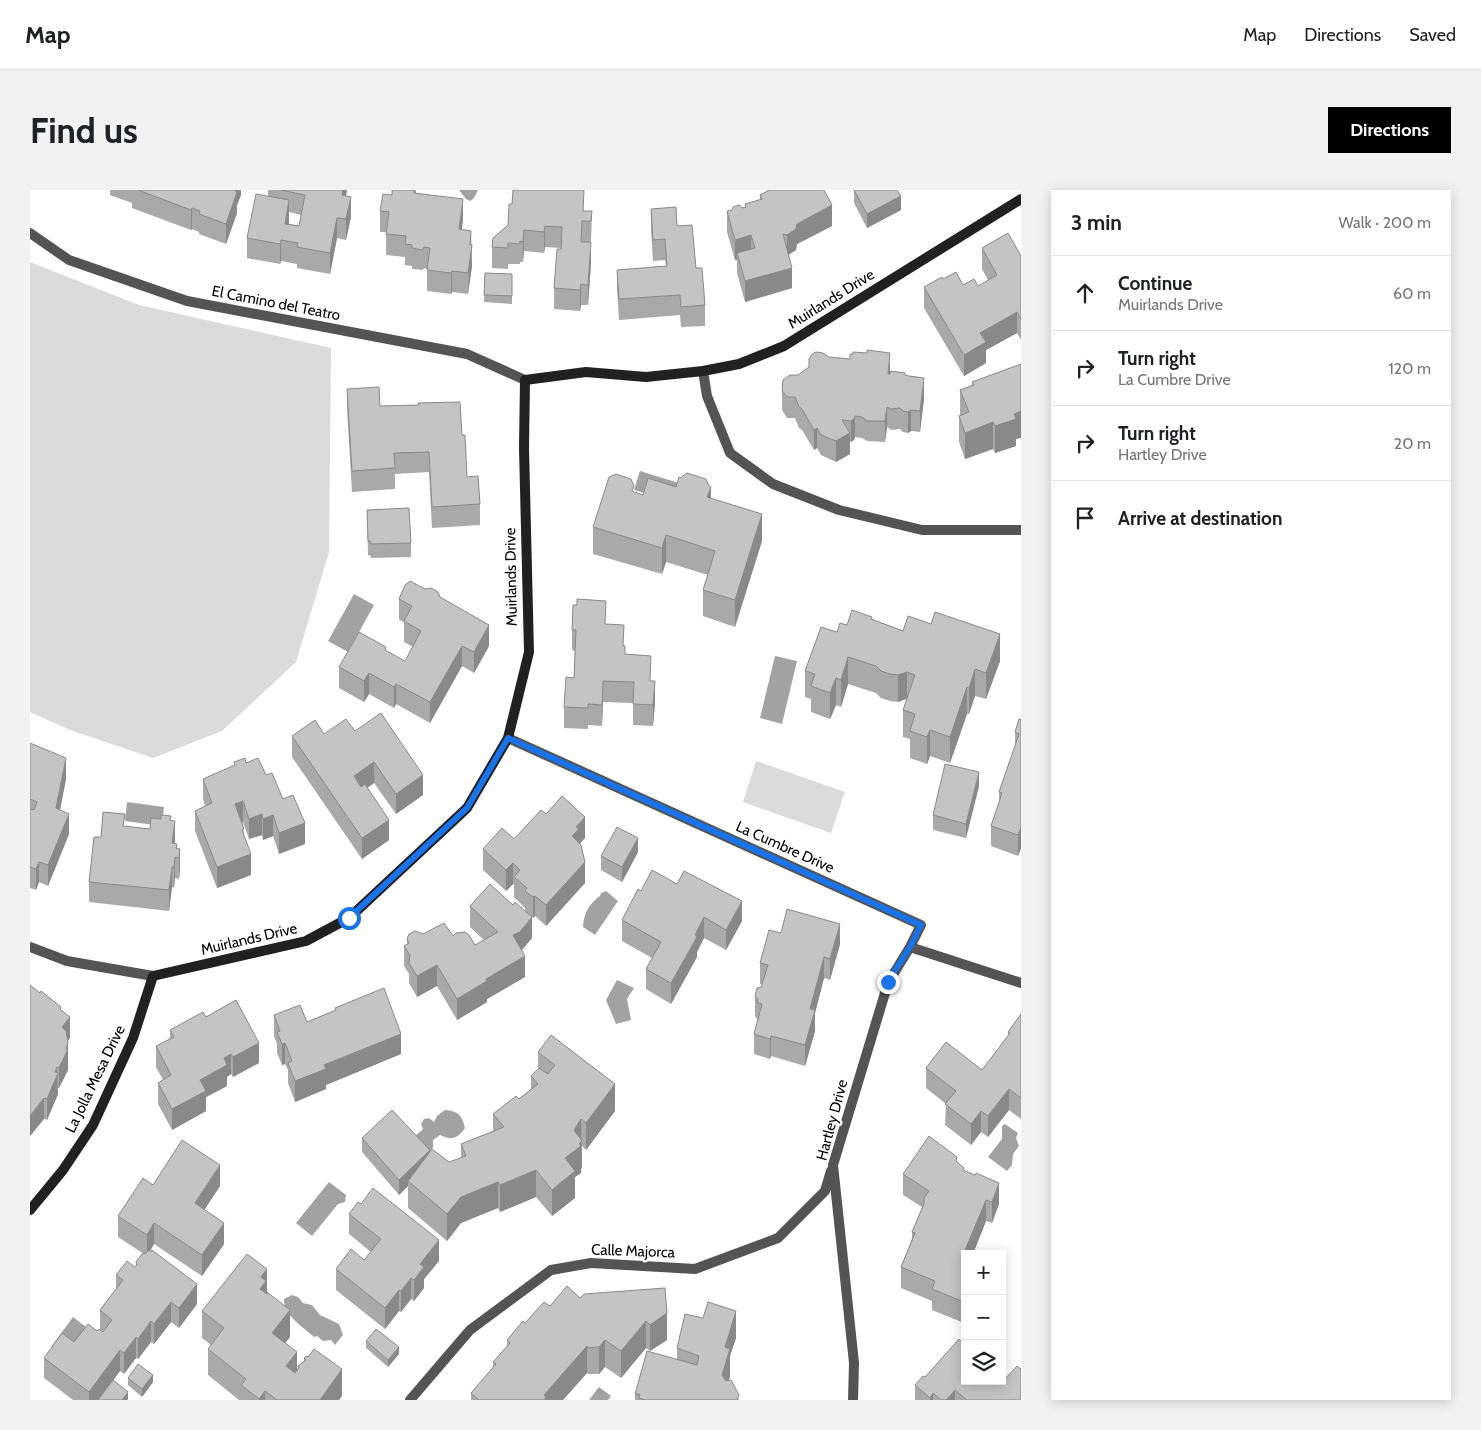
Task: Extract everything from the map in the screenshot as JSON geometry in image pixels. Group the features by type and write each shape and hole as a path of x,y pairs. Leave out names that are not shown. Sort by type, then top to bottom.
{"street":[{"name":"Muirlands Drive","path":"30,947 67,961 153,976 306,941 349,918 467,808 508,738 528,652 524,448 525,380 586,372 646,377 703,371 739,364 784,346 1021,199"},
{"name":"El Camino del Teatro","path":"30,232 69,260 187,301 467,354 525,380"},
{"path":"703,371 707,396 730,453 773,484 839,510 922,530 1021,530"},
{"name":"La Cumbre Drive","path":"508,738 921,925 910,947"},
{"path":"910,947 1021,983"},
{"name":"Hartley Drive","path":"853,1400 854,1363 833,1165 888,982 910,947"},
{"name":"La Jolla Mesa Drive","path":"30,1210 63,1170 93,1125 133,1038 153,976"},
{"name":"Calle Majorca","path":"410,1400 470,1330 551,1270 591,1263 695,1269 778,1238 825,1191 833,1165"}],"shaded area":[{"path":"459,190 478,190 470,201"},
{"path":"30,262 139,305 331,348 329,552 296,662 222,731 153,758 70,730 30,712"},
{"path":"640,471 682,484 676,503 634,490"},
{"path":"354,594 374,605 348,652 328,641"},
{"path":"775,656 797,661 782,724 760,718"},
{"path":"756,761 845,792 831,833 743,802"},
{"path":"127,802 164,807 162,826 125,821"},
{"path":"606,891 618,901 595,935 583,927 584,918 592,903 601,893"},
{"path":"617,980 634,988 627,999 631,1020 616,1024 606,1000"},
{"path":"445,1110 459,1114 465,1128 454,1138 440,1135 433,1140 433,1148 427,1153 414,1137 423,1129 421,1124 424,1119 429,1118 434,1122 437,1116"},
{"path":"1005,1124 1018,1133 1016,1138 1019,1146 1013,1154 1012,1165 1007,1171 988,1157 1002,1139 1002,1126"},
{"path":"329,1182 346,1195 345,1202 338,1204 312,1236 296,1223"},
{"path":"292,1295 298,1297 303,1303 312,1305 320,1315 339,1324 343,1335 335,1345 331,1340 323,1341 317,1336 314,1337 290,1316 284,1299"},
{"path":"73,1317 86,1327 86,1348 58,1353 51,1347"},
{"path":"599,1387 611,1396 608,1400 589,1400"}],"building":[{"path":"138,190 235,190 237,192 226,224 199,214 200,211 192,208 191,210"},
{"path":"281,190 343,190 342,195 351,197 346,219 337,218 330,253 297,247 298,243 281,240 280,244 247,238 256,194 289,200 285,224 299,226 305,195"},
{"path":"392,190 414,190 414,193 463,199 459,229 471,231 470,245 472,245 468,273 427,270 430,248 424,247 423,250 412,248 412,245 405,244 406,236 386,234 389,212 380,211 383,194 392,195"},
{"path":"513,190 584,190 583,211 592,211 591,221 582,221 581,242 591,242 588,285 581,284 580,290 554,288 557,249 561,249 562,227 545,226 544,232 524,230 523,242 520,241 520,244 508,243 508,248 492,247 493,238 508,225 509,204 512,204"},
{"path":"769,190 824,190 832,205 797,224 796,229 787,235 783,234 792,268 745,281 737,253 755,248 751,235 735,240 727,211 739,205 743,208 746,207 745,204 762,199 760,195"},
{"path":"854,190 897,190 901,196 867,214"},
{"path":"676,207 677,226 692,225 696,268 702,268 705,305 681,307 680,295 619,299 617,270 667,266 665,239 653,240 651,209"},
{"path":"1008,233 1021,256 1021,319 1017,312 980,333 986,342 964,355 924,287 956,272 963,285 974,279 978,286 997,275 982,248"},
{"path":"485,273 512,274 512,296 484,295"},
{"path":"867,350 890,353 888,374 891,371 924,378 920,411 911,410 908,412 900,408 891,409 887,407 885,421 867,421 862,417 855,416 851,421 842,420 850,433 836,441 821,435 817,428 814,430 799,407 795,397 787,397 782,390 783,380 790,375 798,375 809,367 809,359 816,352 823,353 829,357 850,359 850,354 853,354 853,352 867,353"},
{"path":"1021,364 1021,411 1014,414 1016,419 995,426 993,422 965,433 959,416 969,412 960,390 974,385 972,382"},
{"path":"379,387 380,406 460,402 462,435 465,435 467,477 478,476 480,504 432,507 429,452 394,453 395,468 352,471 347,389"},
{"path":"687,473 706,479 711,487 707,497 762,514 735,600 703,590 715,551 666,535 662,548 593,527 609,477 616,474 631,479 634,486 632,491 643,495 648,478 676,487 679,477"},
{"path":"409,508 411,543 371,544 368,541 367,510"},
{"path":"410,581 425,589 431,588 438,592 440,597 489,625 474,652 462,646 430,702 396,684 394,687 369,673 364,681 339,667 359,632 386,647 385,650 405,661 421,631 404,621 412,606 399,599 405,585"},
{"path":"577,599 606,601 605,624 624,625 623,646 625,646 625,654 651,656 650,681 655,681 653,705 633,704 634,682 603,681 602,705 588,704 588,708 564,707 566,677 574,678 576,630 572,630 573,605 577,605"},
{"path":"852,610 903,631 908,616 931,624 935,612 1000,634 986,673 975,669 950,737 930,730 927,737 910,731 915,714 903,710 915,675 907,672 898,675 890,674 881,671 876,666 848,657 841,680 836,678 830,693 811,686 815,674 805,671 821,627 837,632 840,623 847,625"},
{"path":"381,713 423,775 396,794 374,762 354,776 361,787 365,784 389,820 362,838 292,736 315,720 324,734 346,719 355,731"},
{"path":"1019,719 1021,719 1021,827 1018,835 991,826 1002,793 999,792 1019,734 1015,732"},
{"path":"30,743 66,758 56,808 69,814 48,865 39,862 36,869 30,867 30,809 34,810 37,802 30,799"},
{"path":"245,758 246,763 258,758 266,775 272,773 283,799 293,795 305,823 279,833 273,815 263,819 262,814 249,819 243,801 235,804 251,854 217,867 195,811 212,803 203,779 235,765 234,762"},
{"path":"945,764 979,772 966,824 933,815"},
{"path":"562,796 585,817 576,827 579,829 572,836 581,845 585,862 546,905 525,891 527,888 514,877 520,870 513,863 506,870 483,849 502,828 514,839 541,810 546,814"},
{"path":"103,812 125,814 123,826 150,829 151,818 161,819 161,815 171,816 170,820 175,821 172,843 177,844 176,848 180,849 179,858 175,857 174,867 172,867 169,890 89,882 94,837 101,837"},
{"path":"617,827 638,838 622,867 601,856"},
{"path":"652,870 677,884 684,871 742,901 726,930 704,917 695,935 697,937 671,983 646,969 661,942 622,920 638,889 641,891"},
{"path":"490,884 513,905 515,902 532,917 520,932 513,935 525,956 457,999 437,965 417,976 409,963 410,955 404,946 409,943 407,939 409,934 415,931 423,934 444,923 453,936 456,933 465,932 475,945 498,932 470,906"},
{"path":"787,909 840,924 830,959 824,957 810,1009 815,1010 805,1045 771,1036 770,1039 754,1034 762,1004 757,1002 758,999 755,996 757,988 761,987 768,965 760,963 769,930 781,933"},
{"path":"30,985 61,1007 60,1009 70,1017 62,1027 66,1031 68,1043 66,1049 68,1049 59,1068 57,1067 55,1072 58,1073 47,1099 44,1098 30,1116"},
{"path":"384,988 401,1034 324,1065 326,1069 295,1081 288,1063 292,1061 285,1043 282,1044 277,1032 280,1031 274,1015 300,1005 307,1022"},
{"path":"236,1000 259,1043 233,1057 231,1054 224,1058 227,1065 200,1080 206,1091 172,1109 158,1083 171,1075 156,1046 174,1037 170,1030 203,1012 206,1017"},
{"path":"1021,1014 1021,1098 1009,1089 988,1116 981,1111 971,1124 945,1104 956,1091 926,1068 946,1042 982,1070 1010,1033 1008,1032"},
{"path":"551,1035 615,1084 586,1123 581,1119 574,1130 582,1141 579,1144 581,1146 565,1158 575,1171 552,1190 536,1170 500,1185 498,1182 461,1197 447,1214 408,1181 432,1149 449,1162 466,1156 461,1144 504,1127 493,1114 516,1096 519,1099 538,1084 531,1076 539,1068 548,1074 555,1065 538,1052"},
{"path":"392,1110 430,1150 399,1180 362,1138"},
{"path":"929,1136 957,1157 956,1161 964,1168 963,1170 975,1175 976,1173 999,1183 992,1202 986,1200 965,1250 961,1250 961,1301 932,1289 935,1281 901,1267 915,1233 912,1232 924,1204 924,1198 929,1191 903,1174"},
{"path":"182,1140 220,1165 195,1203 224,1223 202,1255 154,1223 147,1235 118,1216 143,1178 153,1185"},
{"path":"373,1188 439,1240 420,1264 424,1267 414,1280 411,1278 385,1308 336,1269 351,1249 364,1260 381,1239 349,1214 358,1202 361,1204"},
{"path":"149,1250 151,1252 152,1250 197,1284 179,1308 171,1302 154,1324 151,1321 138,1339 136,1337 124,1353 120,1350 89,1392 44,1358 62,1333 74,1342 88,1324 97,1331 99,1329 103,1332 112,1320 100,1310 123,1280 116,1275 127,1261 135,1267 142,1254"},
{"path":"247,1254 267,1269 261,1277 266,1281 260,1289 267,1294 267,1292 290,1310 272,1333 297,1352 286,1366 295,1373 299,1368 298,1366 306,1360 304,1358 308,1357 314,1349 342,1369 320,1400 277,1400 265,1391 259,1399 241,1385 246,1379 208,1349 224,1328 202,1311"},
{"path":"567,1286 580,1298 584,1294 665,1288 667,1313 650,1325 646,1321 621,1351 605,1340 599,1347 588,1348 587,1346 544,1395 546,1397 544,1400 479,1400 471,1393 496,1364 493,1362 510,1343 507,1340 523,1321 525,1323 544,1302 550,1306"},
{"path":"708,1302 736,1311 725,1347 730,1349 722,1375 726,1381 731,1380 739,1395 737,1400 645,1400 639,1398 640,1394 635,1394 647,1351 697,1365 699,1356 677,1348 685,1314 703,1318"},
{"path":"376,1329 399,1347 388,1360 366,1341"},
{"path":"959,1339 961,1341 961,1385 1006,1385 1006,1378 1017,1366 1021,1369 1021,1400 967,1400 955,1390 946,1400 941,1400 933,1393 930,1398 915,1385 923,1376 925,1377"},
{"path":"138,1364 153,1375 142,1389 128,1378"},
{"path":"113,1380 128,1392 122,1400 98,1400"}],"route":[{"path":"349,918 467,808 508,738 921,925 910,947 888,982"}]}
